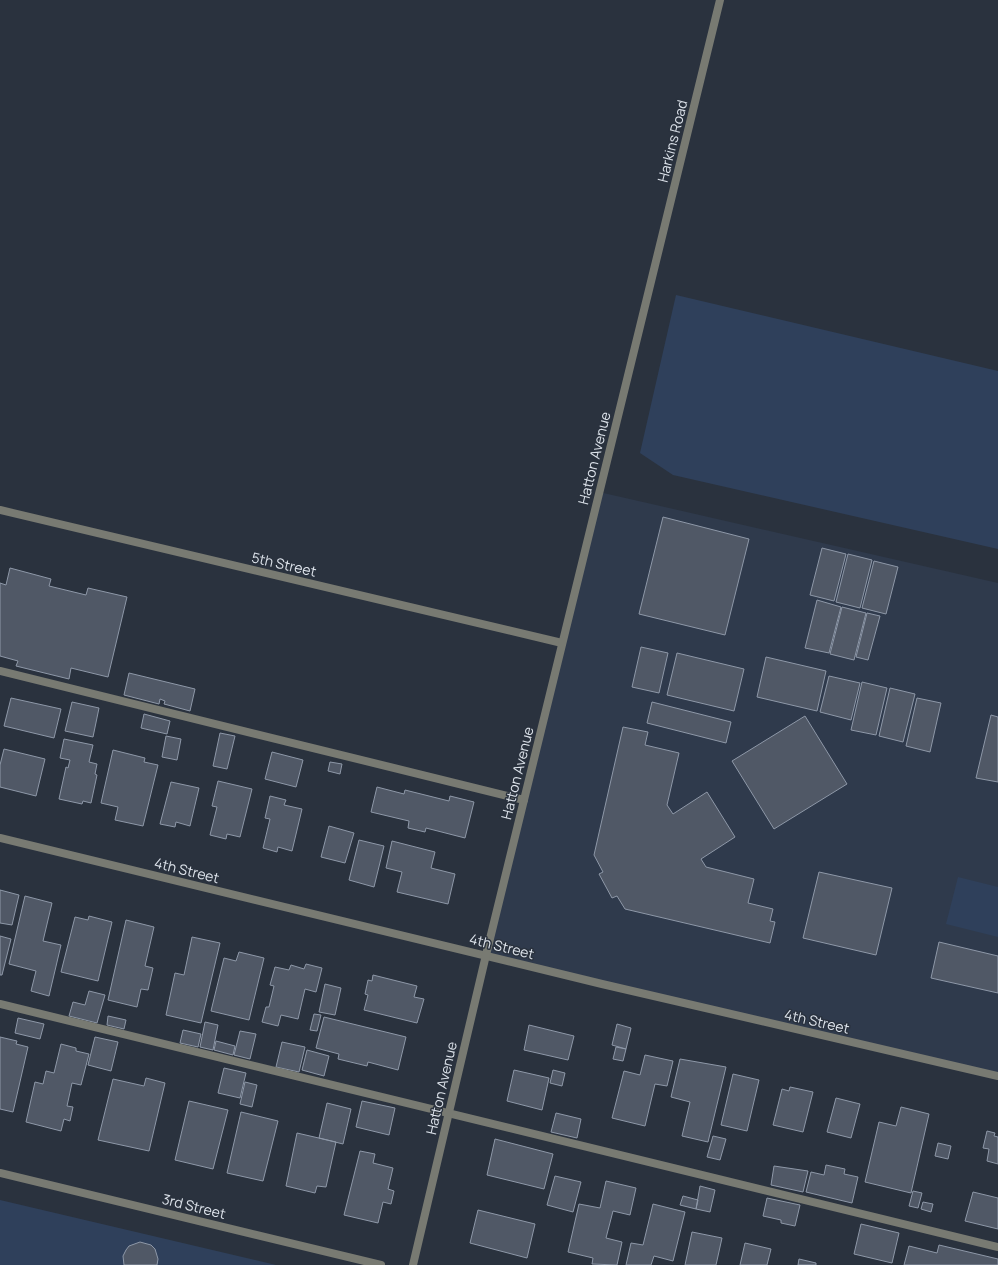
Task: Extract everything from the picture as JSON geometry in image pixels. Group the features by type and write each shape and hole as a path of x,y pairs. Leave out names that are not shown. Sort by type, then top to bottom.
{"street":[{"name":"Harkins Road","path":"649,288 720,0"},
{"name":"Hatton Avenue","path":"413,1265 486,955 649,288"},
{"name":"5th Street","path":"0,510 562,644"},
{"path":"0,671 524,800"},
{"name":"4th Street","path":"0,838 998,1076"},
{"path":"0,1004 998,1247"},
{"name":"3rd Street","path":"0,1173 381,1265"}],"shaded area":[{"path":"676,295 998,371 998,549 673,475 640,453"},
{"path":"599,492 998,583 998,1076 486,955"},
{"path":"958,877 998,887 998,937 946,924"},
{"path":"0,1200 276,1265 0,1265"}],"building":[{"path":"663,517 749,539 725,635 639,614"},
{"path":"822,548 846,554 834,601 810,595"},
{"path":"848,554 872,560 860,608 836,602"},
{"path":"874,561 898,567 886,614 862,608"},
{"path":"10,568 51,579 49,586 86,595 88,588 127,597 108,677 71,668 69,679 16,666 18,661 0,656 0,583 6,585"},
{"path":"817,600 841,607 829,653 805,648"},
{"path":"842,607 866,613 854,660 830,654"},
{"path":"867,613 880,616 868,660 856,657"},
{"path":"641,647 668,653 659,693 632,687"},
{"path":"677,653 744,669 734,711 667,695"},
{"path":"766,657 826,671 817,711 757,697"},
{"path":"129,673 195,689 190,711 164,704 165,701 160,699 159,704 124,695"},
{"path":"829,676 860,683 851,720 820,712"},
{"path":"862,682 887,688 876,735 851,730"},
{"path":"890,688 915,694 903,742 879,736"},
{"path":"11,698 61,709 54,738 4,726"},
{"path":"917,698 941,703 930,752 906,746"},
{"path":"72,702 99,708 93,737 65,731"},
{"path":"652,702 731,722 726,743 647,723"},
{"path":"144,714 170,721 167,734 141,728"},
{"path":"991,715 998,717 998,782 976,778"},
{"path":"805,716 847,784 774,829 732,761"},
{"path":"623,727 648,732 645,745 679,753 667,805 673,814 707,792 735,837 701,859 706,867 754,879 748,903 773,909 770,921 775,922 770,943 625,909 617,896 612,898 599,874 603,872 594,855"},
{"path":"220,733 235,736 227,769 213,766"},
{"path":"166,736 181,739 177,760 162,757"},
{"path":"64,739 93,745 89,762 97,764 95,774 97,775 91,803 83,801 82,804 59,799 66,767 68,768 70,760 60,758"},
{"path":"4,749 45,759 36,796 0,787 0,765"},
{"path":"113,750 145,758 144,762 158,765 143,826 115,820 118,807 101,803"},
{"path":"272,752 303,760 296,787 265,779"},
{"path":"330,762 342,764 340,774 328,771"},
{"path":"218,781 252,789 240,837 227,834 226,839 210,835 217,807 212,806"},
{"path":"171,782 199,788 190,826 176,822 175,827 160,824"},
{"path":"377,787 404,794 405,790 449,801 450,796 474,802 465,838 426,828 425,832 408,828 409,821 371,812"},
{"path":"270,796 286,800 284,805 302,809 292,851 278,847 277,852 263,848 270,819 265,818"},
{"path":"329,826 354,833 345,863 321,857"},
{"path":"359,840 384,846 374,887 349,880"},
{"path":"392,841 435,852 431,868 455,874 448,904 397,892 402,872 386,868"},
{"path":"819,872 892,888 876,955 803,938"},
{"path":"0,890 19,895 12,925 0,923"},
{"path":"25,896 52,903 43,941 61,945 49,996 31,991 36,971 9,964"},
{"path":"89,916 112,922 98,981 61,972 75,917 88,920"},
{"path":"126,920 154,927 145,966 153,968 148,990 141,989 137,1007 108,1000"},
{"path":"0,936 11,939 2,975 0,975"},
{"path":"192,937 220,943 201,1023 166,1015 175,973 184,975"},
{"path":"939,942 998,956 998,993 931,978"},
{"path":"239,952 264,958 249,1020 211,1011 224,958 236,961"},
{"path":"306,964 322,968 316,992 305,989 298,1019 281,1015 278,1026 262,1022 266,1007 269,1007 274,986 270,985 275,967 289,970 291,965 304,969"},
{"path":"373,975 417,986 414,997 424,999 417,1023 364,1010 368,995 365,994 368,980 372,981"},
{"path":"325,984 341,988 335,1015 319,1012"},
{"path":"89,991 105,995 97,1023 69,1016 73,1002 85,1005"},
{"path":"314,1014 321,1015 317,1031 310,1030"},
{"path":"108,1016 126,1020 124,1029 107,1025"},
{"path":"324,1017 406,1037 398,1070 368,1062 367,1066 338,1059 339,1054 316,1048"},
{"path":"18,1018 44,1024 40,1039 15,1033"},
{"path":"205,1022 218,1025 213,1050 200,1047"},
{"path":"617,1024 631,1028 626,1049 612,1045"},
{"path":"529,1025 574,1036 568,1060 524,1050"},
{"path":"183,1030 201,1034 198,1047 180,1043"},
{"path":"240,1031 256,1034 250,1059 234,1055"},
{"path":"0,1037 17,1041 16,1044 28,1047 13,1112 0,1109"},
{"path":"95,1037 118,1042 111,1071 88,1065"},
{"path":"216,1041 235,1046 233,1055 214,1050"},
{"path":"282,1042 305,1047 299,1072 276,1067"},
{"path":"61,1044 76,1048 76,1051 89,1054 81,1085 72,1083 67,1106 73,1107 70,1121 64,1119 61,1131 26,1122 35,1082 43,1084 46,1071 54,1073"},
{"path":"616,1047 626,1049 623,1061 613,1059"},
{"path":"307,1050 329,1056 324,1076 302,1070"},
{"path":"645,1055 673,1061 667,1086 655,1084 645,1126 612,1118 624,1071 640,1075"},
{"path":"680,1059 726,1067 708,1142 682,1136 690,1102 671,1097"},
{"path":"224,1068 246,1073 240,1098 218,1093"},
{"path":"514,1070 549,1078 542,1110 507,1101"},
{"path":"553,1070 565,1073 562,1086 550,1083"},
{"path":"733,1074 759,1080 747,1131 721,1125"},
{"path":"146,1078 165,1083 149,1151 98,1140 113,1079 144,1086"},
{"path":"245,1082 257,1085 252,1107 240,1104"},
{"path":"790,1087 813,1092 803,1132 773,1125 782,1089 789,1091"},
{"path":"836,1098 860,1104 851,1138 827,1132"},
{"path":"189,1101 228,1110 213,1169 175,1160"},
{"path":"362,1101 395,1108 389,1135 356,1127"},
{"path":"327,1103 351,1109 343,1144 319,1138"},
{"path":"901,1107 929,1114 911,1193 865,1182 879,1122 896,1126"},
{"path":"241,1112 278,1121 263,1181 227,1173"},
{"path":"556,1113 581,1119 577,1138 551,1132"},
{"path":"987,1131 995,1133 994,1136 998,1137 998,1164 987,1161 989,1149 983,1148"},
{"path":"297,1133 336,1142 326,1187 317,1186 315,1193 286,1186"},
{"path":"713,1136 726,1139 720,1160 707,1157"},
{"path":"495,1139 553,1154 544,1189 487,1175"},
{"path":"938,1143 951,1146 948,1159 935,1156"},
{"path":"360,1151 375,1154 373,1163 393,1168 388,1189 394,1191 391,1204 383,1202 378,1223 344,1215"},
{"path":"826,1165 845,1169 844,1174 858,1177 852,1203 806,1192 811,1172 824,1175"},
{"path":"774,1166 808,1171 803,1192 771,1185"},
{"path":"555,1176 581,1182 573,1212 547,1205"},
{"path":"606,1181 636,1188 630,1215 613,1211 606,1238 622,1242 617,1265 592,1264 593,1258 568,1252 579,1204 600,1208"},
{"path":"700,1186 715,1190 710,1212 696,1209"},
{"path":"913,1191 922,1193 918,1208 909,1206"},
{"path":"973,1192 998,1198 998,1229 965,1221"},
{"path":"683,1196 698,1200 696,1209 680,1205"},
{"path":"767,1198 800,1205 795,1226 781,1223 781,1220 763,1216"},
{"path":"923,1202 933,1204 931,1212 921,1209"},
{"path":"653,1204 685,1212 673,1261 654,1256 651,1265 626,1265 631,1243 643,1245"},
{"path":"478,1210 535,1224 527,1258 470,1243"},
{"path":"861,1224 899,1233 892,1263 854,1254"},
{"path":"692,1232 722,1238 716,1265 685,1265"},
{"path":"140,1242 151,1245 155,1249 158,1259 157,1265 124,1265 123,1256 126,1250 129,1246"},
{"path":"745,1243 771,1249 767,1265 740,1265"},
{"path":"939,1245 998,1259 998,1265 904,1265 909,1246 937,1253"},
{"path":"799,1259 816,1263 816,1265 798,1265"}]}
